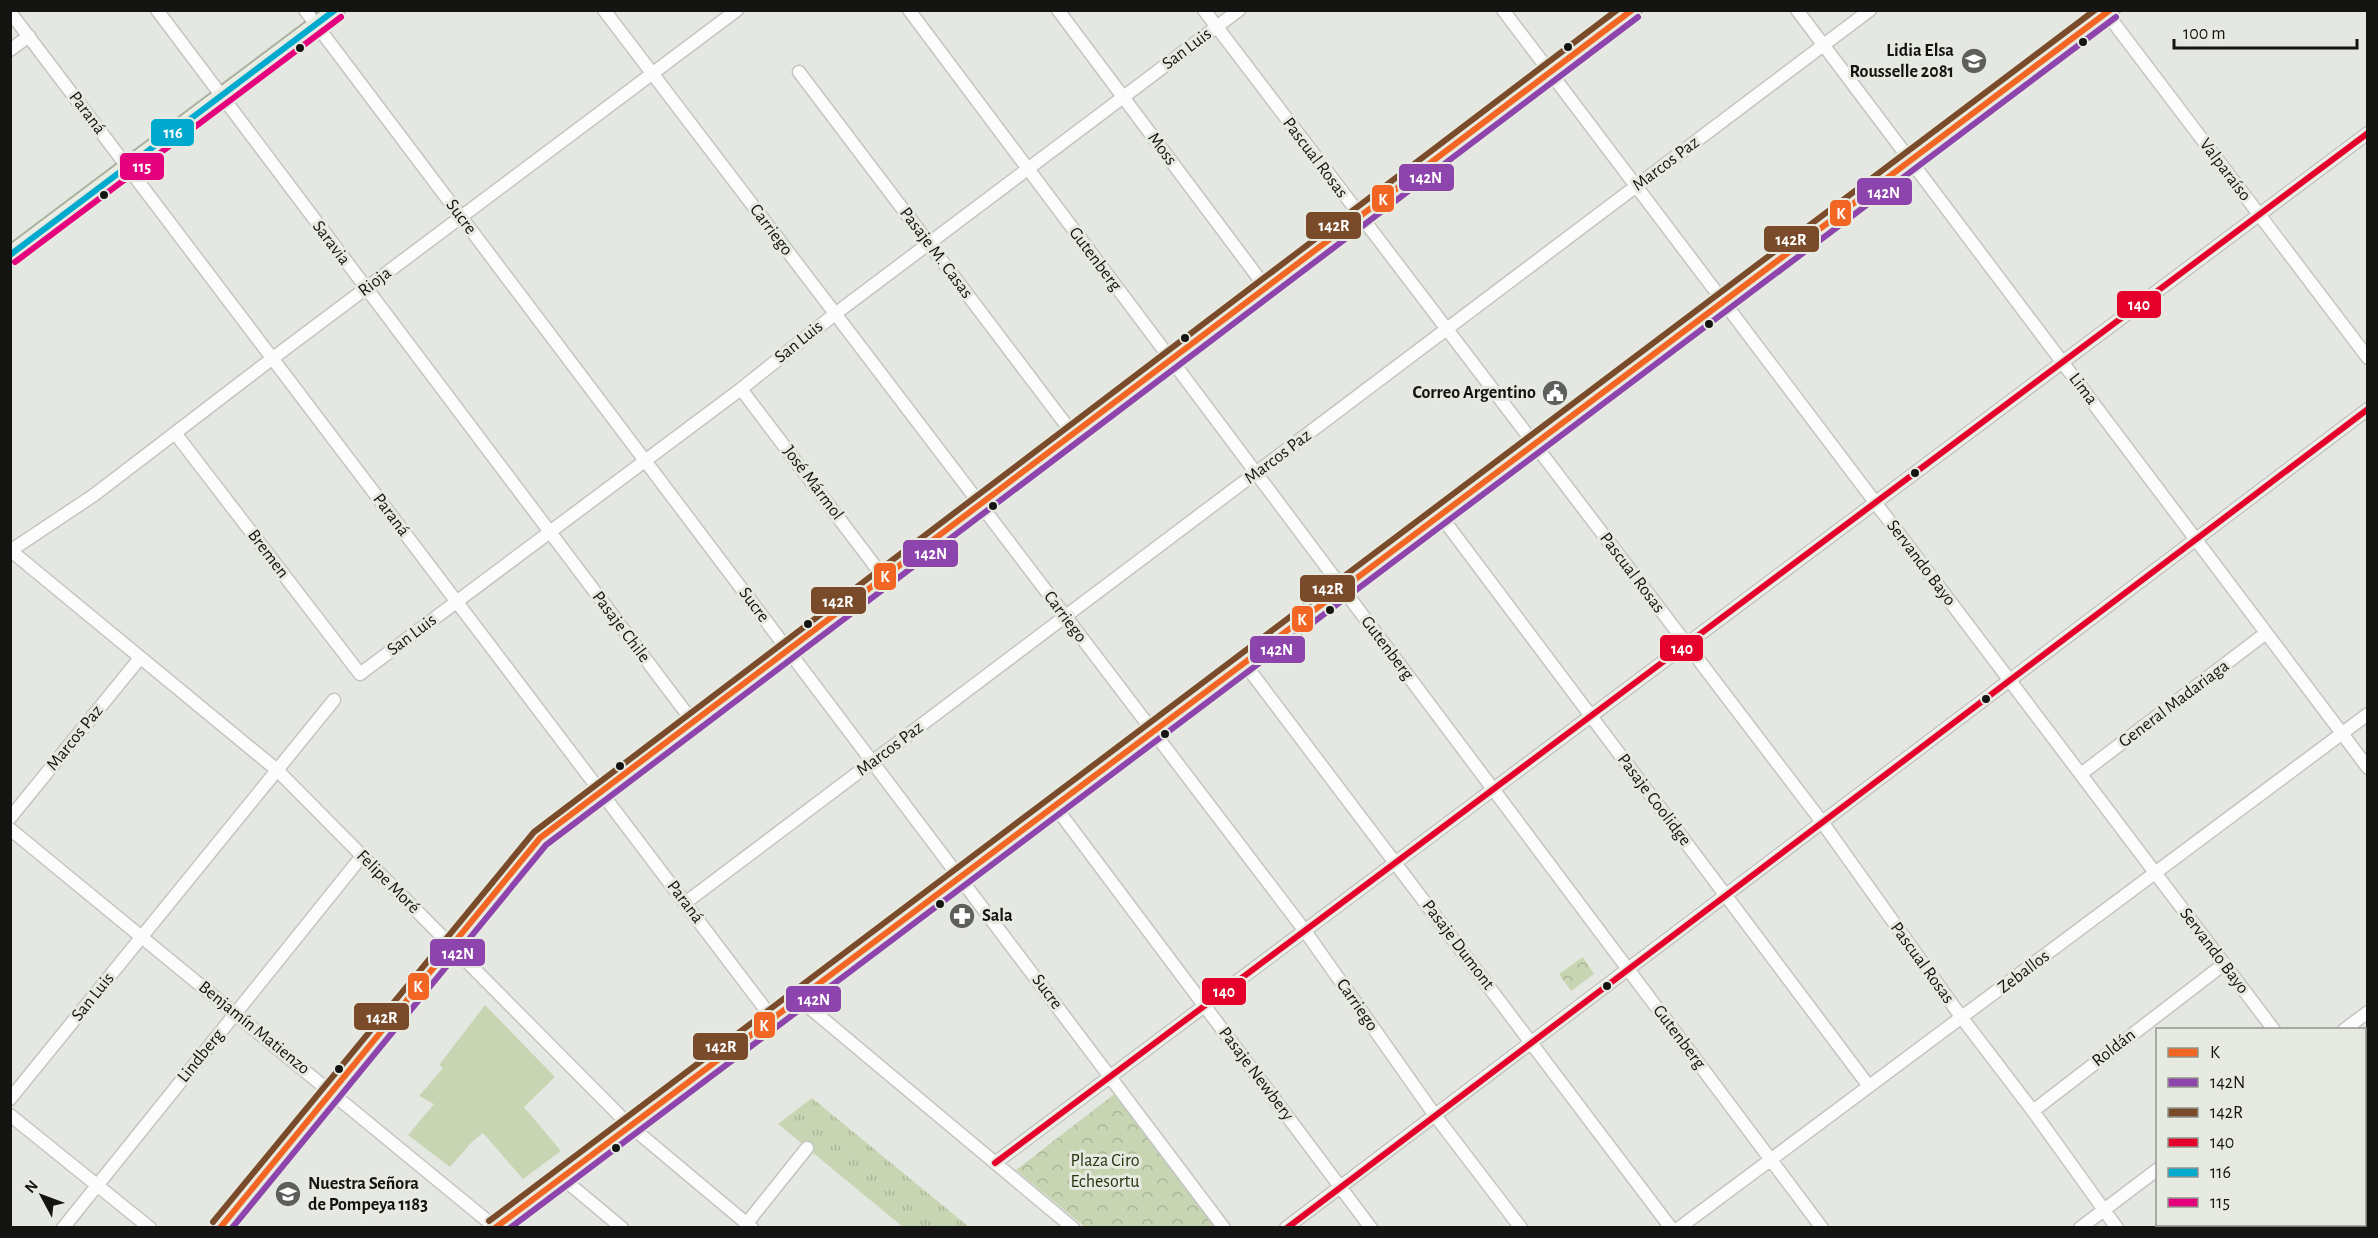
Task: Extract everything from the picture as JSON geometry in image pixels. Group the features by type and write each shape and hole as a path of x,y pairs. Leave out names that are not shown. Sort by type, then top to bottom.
{"main road":[{"path":"10,255 336,10"},
{"path":"220,1227 540,838 1633,10"},
{"path":"495,1227 2107,12"}],"street":[{"name":"Saravia","path":"157,10 550,532"},
{"name":"Sucre","path":"305,10 1224,1227"},
{"name":"Carriego","path":"603,10 1305,931 1434,1114 1521,1227"},
{"name":"Rioja","path":"11,550 94,495 737,10"},
{"name":"Gutenberg","path":"909,10 1822,1227"},
{"name":"Moss","path":"1058,10 1266,288"},
{"name":"Pascual Rosas","path":"1204,10 1821,822 2116,1227"},
{"name":"San Luis","path":"360,674 645,461 928,243 1239,10"},
{"name":"Servando Bayo","path":"1503,10 2273,1028"},
{"name":"Lima","path":"1797,10 2367,768"},
{"name":"Marcos Paz","path":"685,903 1870,10"},
{"name":"Paraná","path":"10,12 772,1018"},
{"name":"Valparaíso","path":"2107,12 2367,358"},
{"path":"10,50 29,36"},
{"name":"Pasaje M. Casas","path":"800,72 1073,434"},
{"path":"995,1163 2367,133"},
{"name":"José Mármol","path":"741,388 884,578"},
{"path":"1286,1227 2367,410"},
{"name":"Bremen","path":"175,433 360,674"},
{"name":"Pasaje Coolidge","path":"1440,515 1868,1085"},
{"name":"Pasaje Chile","path":"550,532 693,722"},
{"name":"Felipe Moré","path":"11,550 277,770 629,1125 750,1225"},
{"name":"General Madariaga","path":"2081,774 2266,633"},
{"name":"Marcos Paz","path":"10,818 140,658"},
{"name":"Pasaje Dumont","path":"1244,663 1671,1227"},
{"name":"San Luis","path":"10,1099 334,700"},
{"name":"Zeballos","path":"1679,1227 2156,874 2367,714"},
{"name":"Pasaje Newbery","path":"1054,805 1371,1227"},
{"name":"Benjamín Matienzo","path":"10,829 495,1227"},
{"name":"Lindberg","path":"63,1227 362,856"},
{"name":"Roldán","path":"2033,1111 2224,964"},
{"path":"798,998 1073,1227"},
{"path":"2345,1028 2367,1012"},
{"path":"10,1115 150,1227"},
{"path":"750,1225 807,1148"},
{"path":"2080,1227 2156,1170"},
{"path":"561,1177 622,1227"}],"green space":[{"path":"1583,957 1594,974 1571,991 1559,974"},
{"path":"485,1005 555,1077 524,1107 561,1151 523,1179 483,1133 450,1167 408,1135 434,1104 419,1096 443,1068 439,1065"},
{"name":"Plaza Ciro Echesortu","path":"1117,1092 1215,1227 1085,1227 1016,1170"},
{"path":"812,1098 969,1227 903,1227 778,1124"}],"transit line":[{"name":"116","path":"10,255 335,10"},
{"name":"142R","path":"213,1222 534,832 1617,10"},
{"name":"K","path":"220,1228 540,838 1632,10"},
{"name":"142R","path":"489,1221 2095,10"},
{"name":"K","path":"495,1228 2110,10"},
{"name":"115","path":"15,262 341,17"},
{"name":"142N","path":"232,1228 546,845 1638,17"},
{"name":"142N","path":"510,1228 2116,17"},
{"name":"140","path":"995,1163 2368,133"},
{"name":"140","path":"1287,1228 2368,409"}],"place":[{"name":"Lidia Elsa Rousselle 2081","path":"1974,61"},
{"name":"Correo Argentino","path":"1555,393"},
{"name":"Sala","path":"962,916"},
{"name":"Nuestra Señora de Pompeya 1183","path":"288,1194"}]}
